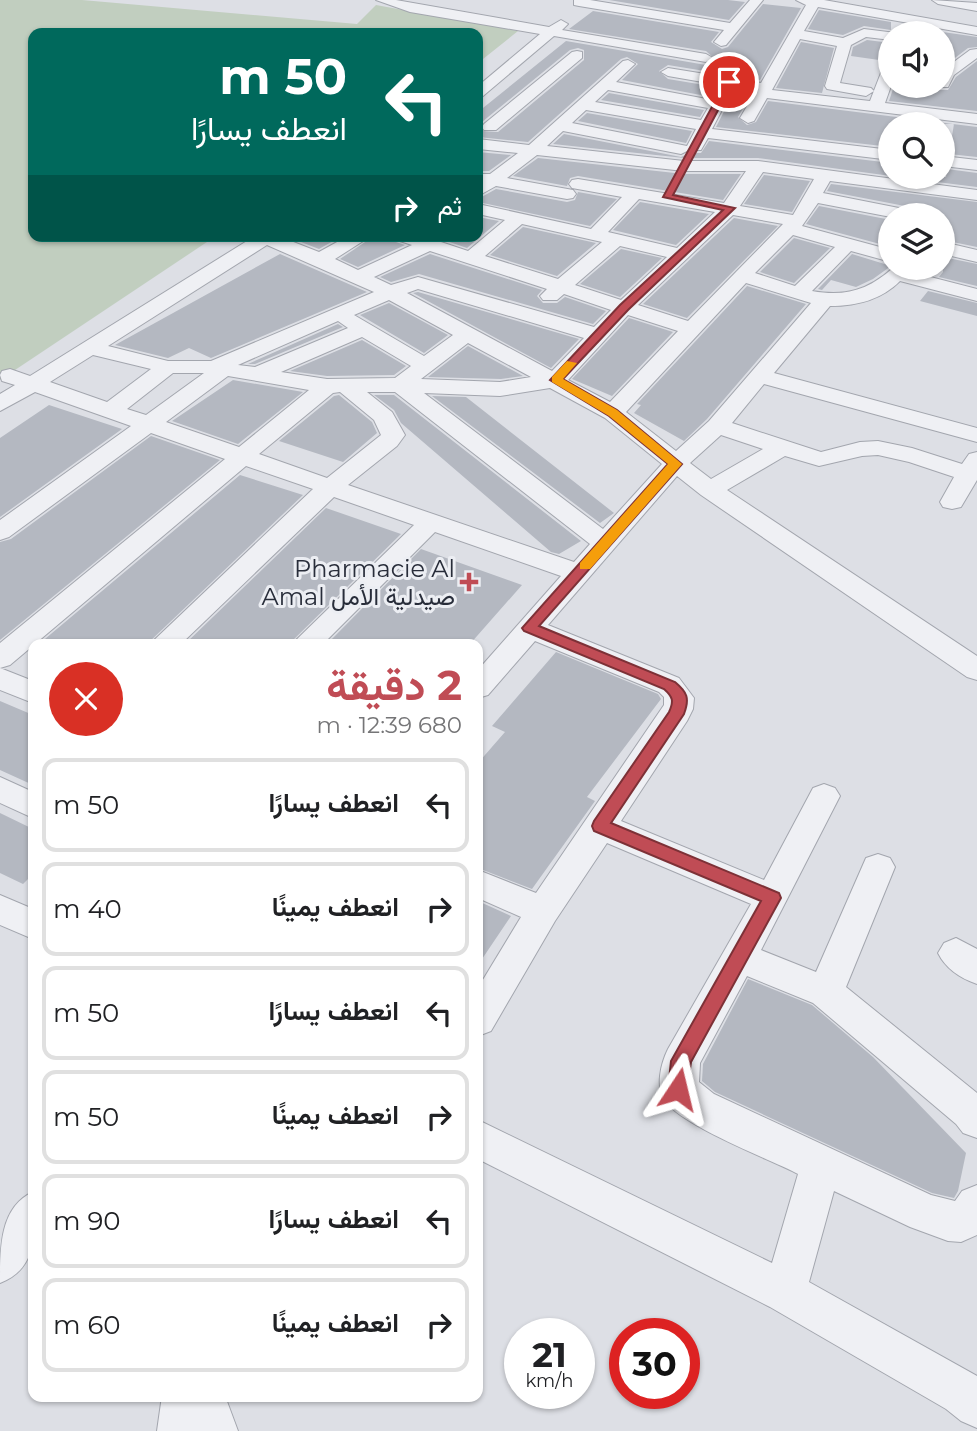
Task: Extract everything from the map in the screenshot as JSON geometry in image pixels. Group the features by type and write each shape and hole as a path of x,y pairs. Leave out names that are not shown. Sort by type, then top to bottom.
{"street":[{"path":"382,0 410,8 706,58"},
{"path":"848,0 973,24"},
{"path":"938,0 977,7"},
{"path":"483,74 585,1 733,28"},
{"path":"668,197 688,159 726,118 763,91 810,1 973,24"},
{"path":"691,75 706,58 712,42 733,28 747,7"},
{"path":"973,24 954,45 976,53"},
{"path":"483,89 532,47 544,31"},
{"path":"795,34 845,43 864,33 878,35"},
{"path":"845,43 832,86 918,112"},
{"path":"532,47 729,82 763,91 879,100"},
{"path":"955,68 976,53"},
{"path":"484,125 590,58"},
{"path":"485,178 532,152 607,85 641,67"},
{"path":"726,118 729,82"},
{"path":"607,85 726,118 878,152"},
{"path":"582,105 726,118"},
{"path":"955,119 977,119"},
{"path":"484,125 546,138"},
{"path":"559,126 688,159"},
{"path":"483,145 602,159 688,159 878,182"},
{"path":"538,223 602,159"},
{"path":"955,163 977,165"},
{"path":"88,347 168,367 219,368 336,386 400,385 499,389 556,380 624,308 730,208 758,166"},
{"path":"613,413 742,275 794,225 815,197 825,174"},
{"path":"485,178 573,189 636,192 730,208 794,225 847,245 878,253"},
{"path":"929,189 977,195"},
{"path":"595,235 636,192"},
{"path":"815,197 878,209"},
{"path":"483,210 680,254"},
{"path":"471,258 519,218"},
{"path":"528,314 616,240"},
{"path":"0,404 13,381 225,242"},
{"path":"13,381 88,347 259,242"},
{"path":"279,242 390,292 613,413 710,491 977,670"},
{"path":"320,259 351,242"},
{"path":"358,278 416,242"},
{"path":"425,242 691,329"},
{"path":"800,292 847,245"},
{"path":"955,251 977,256"},
{"path":"742,275 825,299 858,300 877,292 891,280"},
{"path":"930,280 977,295"},
{"path":"0,532 148,424 219,368 390,292 419,284 598,335"},
{"path":"483,682 675,464 717,426 825,299"},
{"path":"338,314 425,366"},
{"path":"258,374 363,329"},
{"path":"400,385 467,334"},
{"path":"110,411 168,367"},
{"path":"760,376 977,435"},
{"path":"13,381 110,411 578,573"},
{"path":"400,385 606,543"},
{"path":"0,658 242,457 336,386"},
{"path":"169,639 330,487 393,435 384,417 336,386"},
{"path":"717,426 781,448 831,459 863,448 883,449 972,466 952,502"},
{"path":"710,491 781,448"},
{"path":"311,639 431,522"},
{"path":"483,1012 543,911 681,703 679,694 658,681 529,628"},
{"path":"0,678 28,691"},
{"path":"0,789 28,803"},
{"path":"824,796 772,898 681,1061 678,1089 700,1107 925,1213 953,1222 967,1220 977,1205"},
{"path":"600,826 772,898"},
{"path":"826,992 878,867"},
{"path":"483,885 543,911"},
{"path":"738,956 826,992 970,1111 977,1120"},
{"path":"483,1141 785,1292 962,1393 977,1405"},
{"path":"785,1292 821,1165"},
{"path":"0,1262 28,1220"},
{"path":"180,1431 184,1402"},
{"path":"204,1402 215,1431"}],"green space":[{"path":"0,0 82,0 357,24 376,5 518,31 483,59 483,28 28,28 28,242 207,242 0,380"}],"building":[{"path":"609,0 728,0 745,2 729,20"},
{"path":"763,4 801,8 760,80 668,65 659,71 668,79 716,87 711,97 622,80 638,64 627,57 621,59 528,142 483,138 483,131 498,132 584,60 584,50 570,50 483,121 483,108 566,41 706,65 715,59 706,51 569,29 593,11 719,32 711,42 722,49 728,47"},
{"path":"819,10 885,21 878,21 878,28 864,26 843,35 808,29"},
{"path":"955,34 977,37 977,47 968,48 955,58"},
{"path":"867,40 878,41 878,60 851,56 853,47"},
{"path":"801,42 834,48 822,93 776,88"},
{"path":"977,61 977,111 889,101 890,98 955,98 956,77"},
{"path":"735,90 752,93 738,117 747,125 756,122 768,101 878,115 878,146 716,127"},
{"path":"609,93 704,110 700,117 601,100"},
{"path":"587,113 692,131 686,143 578,121"},
{"path":"955,124 977,127 977,157 955,155"},
{"path":"564,134 681,157 690,153 701,153 709,141 878,161 878,174 758,158 684,158 553,144"},
{"path":"483,152 511,155 489,171 483,171"},
{"path":"538,158 684,174 741,174 723,200 578,176 570,178 567,186 513,176"},
{"path":"955,170 977,173 977,187 955,184"},
{"path":"764,175 810,181 792,212 744,204"},
{"path":"831,184 977,202 977,247 955,242 955,203 889,203 827,191"},
{"path":"496,189 567,202 575,200 578,192 617,199 590,226 483,203 483,196"},
{"path":"640,202 709,214 676,245 613,230"},
{"path":"819,206 878,217 878,243 806,224"},
{"path":"483,218 499,221 483,234"},
{"path":"734,218 778,226 687,318 643,304"},
{"path":"523,227 596,243 557,276 490,255"},
{"path":"794,238 830,248 794,283 760,272"},
{"path":"301,242 331,242 319,249"},
{"path":"365,242 396,242 405,245 358,267 340,259"},
{"path":"450,242 474,242 467,248"},
{"path":"621,249 662,258 620,297 580,284"},
{"path":"280,254 367,292 211,358 189,348 168,358 115,345"},
{"path":"430,254 542,290 537,296 543,303 557,303 565,297 606,311 593,324 419,274 391,282 380,277"},
{"path":"852,254 878,262 878,275 856,287 831,280 822,290 818,289"},
{"path":"955,259 977,264 977,286 952,280 955,280"},
{"path":"747,286 806,304 707,419 684,441 634,413 641,405 637,404"},
{"path":"928,291 977,303 977,316 920,301"},
{"path":"418,292 579,339 551,368 413,293"},
{"path":"389,303 448,335 424,353 360,315"},
{"path":"629,318 673,332 612,396 572,379"},
{"path":"338,324 343,327 255,364 248,364"},
{"path":"362,340 406,366 394,375 327,376 290,371"},
{"path":"468,346 523,376 501,379 428,377"},
{"path":"233,380 303,392 238,444 172,421"},
{"path":"339,395 372,422 377,433 343,462 279,441 334,396"},
{"path":"374,395 394,395 581,541 559,554 551,552 401,423 394,410"},
{"path":"432,396 466,397 614,513 600,523"},
{"path":"49,405 122,429 0,517 0,438"},
{"path":"151,436 220,460 0,640 0,542 11,539"},
{"path":"240,475 303,495 152,639 45,639"},
{"path":"326,508 401,534 294,639 190,639"},
{"path":"421,549 522,585 474,639 332,639"},
{"path":"556,652 658,694 661,699 587,797 595,801 532,889 483,870 483,757 505,732 492,726"},
{"path":"0,701 28,713 28,783 0,770"},
{"path":"0,813 28,827 28,879 23,884 0,873"},
{"path":"483,903 511,916 483,958"},
{"path":"748,979 812,1005 873,1057 966,1153 954,1198 932,1193 715,1092 702,1081 703,1064"}],"slow traffic":[{"path":"571,363 556,380 613,413 675,464 585,566"}],"place":[{"name":"Pharmacie Al Amal صيدلية الأمل","path":"469,582"}],"route":[{"path":"678,1089 681,1061 772,898 600,826 676,714 681,703 679,694 669,685 529,628 675,464 613,413 556,380 624,308 730,208 668,197 729,82"}]}
